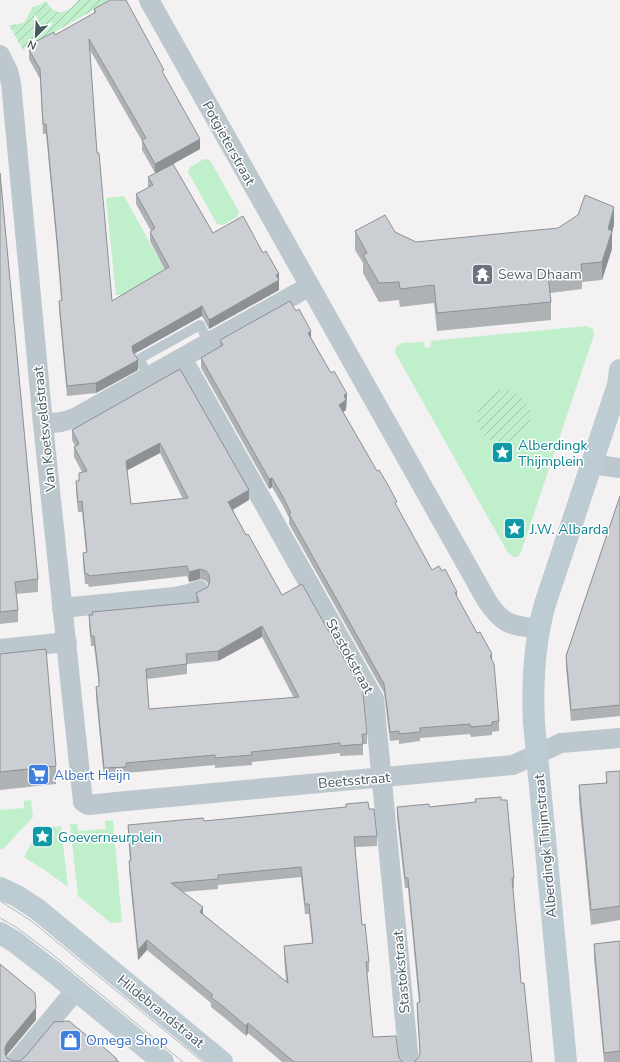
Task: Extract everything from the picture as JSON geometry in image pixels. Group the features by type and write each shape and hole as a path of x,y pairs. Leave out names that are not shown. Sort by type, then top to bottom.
{"street":[{"name":"Potgieterstraat","path":"149,0 310,286"},
{"name":"Van Koetsveldstraat","path":"0,55 7,66 11,84 43,424 62,608 67,642 82,801 84,804"},
{"path":"43,424 62,422 72,419 310,286 490,605 499,616 510,624 539,629 545,604 619,380"},
{"name":"Stastokstraat","path":"182,358 374,696 409,1062"},
{"path":"592,464 620,468"},
{"path":"62,608 174,597 199,590"},
{"name":"Alberdingk Thijmstraat","path":"539,629 534,666 532,701 566,1062"},
{"path":"0,649 67,642"},
{"name":"Beetsstraat","path":"84,804 113,803 513,766 561,744 620,738"},
{"name":"Hildebrandstraat","path":"0,888 17,896 35,908 222,1062"},
{"path":"0,932 16,942 163,1062"},
{"path":"16,1062 76,990"}],"lane":[{"path":"149,376 140,359 200,325 210,343"}],"green space":[{"path":"78,0 111,0 23,50 9,25 21,24 24,22 33,7 42,4 45,1 55,11 62,12 70,9"},
{"path":"204,159 210,160 239,212 237,217 223,225 217,224 188,172 190,167"},
{"path":"124,196 167,274 129,295 116,295 106,198"},
{"name":"Alberdingk Thijmplein","path":"586,326 593,329 594,335 521,552 517,557 513,557 508,553 395,353 396,347 402,343 424,342 425,348 431,347 430,341"},
{"path":"504,390 514,392 523,398 529,407 531,417 529,427 523,436 514,442 504,444 494,442 485,436 479,427 477,417 479,407 485,398 494,392"},
{"path":"31,800 33,817 3,849 0,849 0,810 24,808 24,801"},
{"path":"113,820 122,922 111,923 78,896 70,824 77,824 78,831 106,829 105,821"},
{"path":"61,826 68,887 24,857 39,829"}],"building":[{"path":"110,0 126,0 164,70 162,71 200,139 155,164 142,140 146,138 89,39 97,153 99,153 112,301 169,267 150,232 155,228 136,194 153,185 148,177 173,164 213,233 243,216 263,253 266,251 279,274 276,275 279,280 209,320 202,306 132,346 133,352 138,360 96,383 67,386 59,301 62,300 57,240 46,124 43,124 40,69 29,50 33,47 31,44 54,32 55,35 96,12 94,9"},
{"path":"0,173 38,579 15,582 18,610 0,612"},
{"name":"Sewa Dhaam","path":"585,195 614,207 608,229 612,231 602,262 581,264 582,271 548,275 551,302 437,313 434,285 400,289 399,282 379,283 363,255 367,253 355,231 385,215 395,232 416,242 558,228 578,215"},
{"path":"290,301 296,311 299,309 311,331 308,333 331,373 334,371 347,394 344,395 346,400 339,405 377,471 379,470 388,485 397,502 395,503 432,570 439,566 442,571 445,569 457,592 455,593 477,633 480,632 492,654 490,656 494,664 499,721 492,722 492,725 471,727 470,724 420,728 420,732 399,734 399,731 390,732 384,684 289,514 291,513 283,497 272,478 269,479 201,358 223,345 220,340"},
{"path":"180,369 249,490 228,502 246,535 248,534 282,595 302,584 363,692 367,734 362,734 363,744 340,746 340,743 251,752 252,755 215,758 215,755 126,763 126,767 104,768 96,687 99,686 99,678 94,636 91,636 89,615 93,615 92,612 199,602 196,593 208,587 210,581 209,575 206,571 200,569 189,572 187,566 89,576 88,574 85,574 83,553 87,552 82,501 78,502 76,481 79,481 79,473 87,471 74,447 79,444 72,430","holes":["160,443 188,498 131,504 126,461","262,626 299,697 149,709 146,669 187,664 186,654 218,651"]},
{"path":"620,496 620,705 571,710 566,656"},
{"path":"46,649 56,766 0,772 0,654"},
{"path":"620,771 620,906 591,910 579,785 607,783 606,772"},
{"path":"501,797 501,800 507,800 521,983 524,983 532,1062 414,1062 419,1057 420,1051 417,1003 420,1002 408,878 405,878 397,807 429,804 429,807 476,802 475,799"},
{"path":"368,802 369,809 374,809 377,836 354,837 362,925 365,924 369,962 366,962 373,1037 396,1036 399,1058 403,1062 294,1062 248,1023 246,1026 211,997 213,995 147,940 138,950 129,861 131,861 128,825 203,818 204,821 346,807 346,804","holes":["301,867 305,904 309,904 313,943 284,946 288,983 200,912 203,907 171,883 218,879 218,875"]},
{"path":"620,941 620,1051 604,1053 594,944"},
{"path":"0,964 35,993 36,1008 7,1043 5,1054 8,1059 20,1061 54,1022 69,1021 98,1045 100,1044 119,1062 0,1062"}],"tram line":[{"path":"0,901 30,920 203,1062"},
{"path":"0,918 16,927 52,954 183,1062"}],"place":[{"name":"Sewa Dhaam","path":"483,274"},
{"name":"Alberdingk Thijmplein","path":"503,453"},
{"name":"J.W. Albarda","path":"514,529"},
{"name":"Albert Heijn","path":"38,775"},
{"name":"Goeverneurplein","path":"42,837"},
{"name":"Omega Shop","path":"70,1040"}]}
